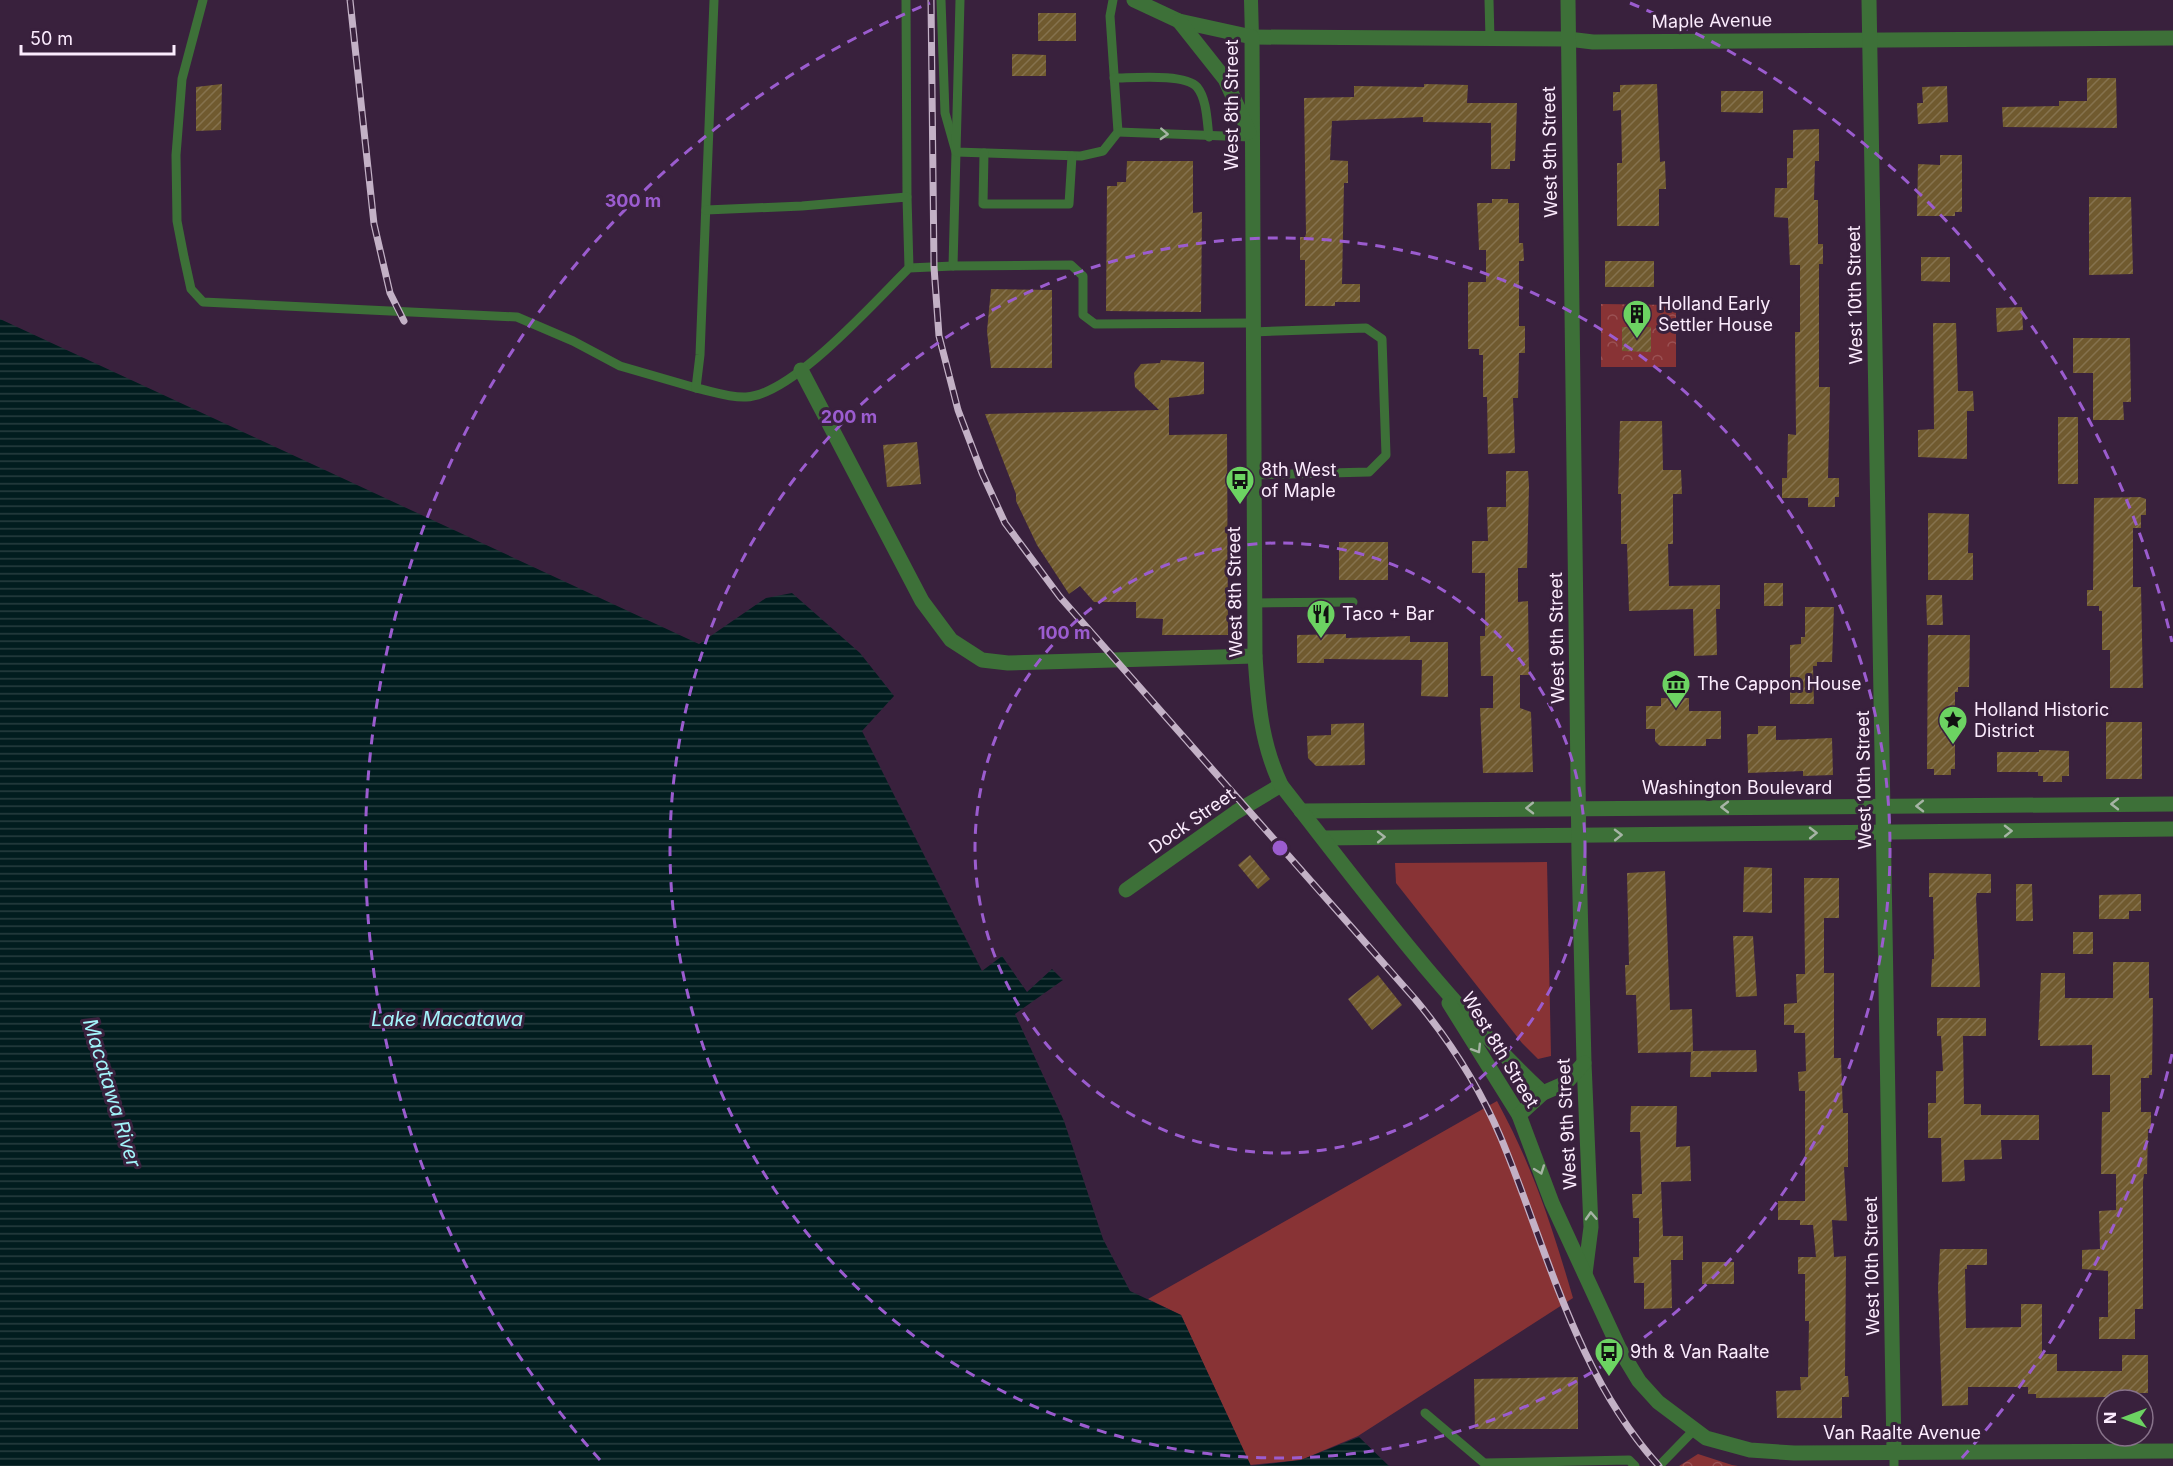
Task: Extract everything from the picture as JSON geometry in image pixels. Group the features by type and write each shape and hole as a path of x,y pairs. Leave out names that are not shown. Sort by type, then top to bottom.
{"street":[{"path":"1134,0 1179,21 1225,79 1251,137"},
{"name":"West 8th Street","path":"1251,0 1254,603 1255,656 1260,725 1264,744 1281,785 1436,981 1509,1061 1542,1093"},
{"name":"West 9th Street","path":"1568,0 1579,836 1584,1063 1591,1227 1585,1274"},
{"name":"West 10th Street","path":"1869,0 1894,1459"},
{"name":"Maple Avenue","path":"1179,21 1252,37 1568,39 1593,42 2173,38"},
{"path":"801,370 922,601 951,640 982,660 1008,663 1114,658 1255,656"},
{"name":"Dock Street","path":"1126,890 1236,812 1281,785"},
{"name":"Washington Boulevard","path":"1301,811 2173,804"},
{"path":"1323,838 2173,829"},
{"name":"West 8th Street","path":"1436,981 1519,1115 1552,1203 1619,1348 1649,1392"},
{"path":"1519,1115 1542,1093 1566,1083 1584,1063"},
{"name":"Van Raalte Avenue","path":"1649,1392 1706,1438 1750,1450 1894,1459 2173,1451"}],"lane":[{"path":"203,0 182,79 176,155 177,221 180,239 190,289 203,302 516,317 573,341 620,366 696,388 746,398 775,387 816,361 909,267 1071,265 1083,276 1083,315 1095,324 1366,328 1382,339 1386,455 1369,472 1253,475"},
{"path":"696,388 700,355 714,0"},
{"path":"906,0 909,267"},
{"path":"941,0 945,112 956,152"},
{"path":"953,266 960,0"},
{"path":"956,152 1072,156 1103,152 1118,132 1110,16 1113,0"},
{"path":"1489,0 1490,39"},
{"path":"1114,78 1183,79 1197,87 1206,110 1209,137"},
{"path":"1118,132 1251,137"},
{"path":"984,153 983,204 1070,204 1072,156"},
{"path":"706,210 802,206 907,197"},
{"path":"1254,603 1353,602"},
{"path":"1425,1413 1484,1465 1629,1460 1635,1466"},
{"path":"1659,1466 1694,1430"}],"green space":[{"path":"1601,304 1676,305 1676,367 1601,367"},
{"path":"1547,862 1551,1056 1538,1059 1522,1043 1396,883 1395,863"},
{"path":"1497,1101 1510,1125 1541,1197 1573,1298 1358,1436 1301,1460 1250,1465 1181,1315 1148,1299"},
{"path":"1698,1454 1732,1465 1738,1466 1679,1466"}],"water":[{"name":"Lake Macatawa","path":"0,319 699,644 766,598 792,593 860,653 894,696 862,731 982,971 1002,956 1027,992 1052,969 1063,980 1015,1014 1064,1121 1103,1239 1130,1291 1181,1315 1251,1466 0,1466"},
{"path":"1359,1437 1389,1466 1251,1466 1301,1460"}],"building":[{"path":"1038,13 1076,13 1076,41 1038,41"},
{"path":"1012,54 1046,55 1046,76 1012,76"},
{"path":"2087,78 2116,78 2117,128 2003,127 2002,107 2059,106 2059,101 2087,101"},
{"path":"222,84 221,130 196,131 196,87"},
{"path":"1424,84 1468,85 1467,103 1517,103 1515,161 1510,161 1510,169 1491,169 1491,123 1423,122 1423,117 1332,121 1330,160 1348,161 1348,183 1344,183 1342,284 1360,284 1360,302 1335,302 1335,306 1305,306 1305,260 1300,260 1300,237 1305,237 1306,234 1304,98 1354,97 1354,86 1424,87"},
{"path":"1657,84 1660,162 1665,161 1666,189 1659,189 1659,226 1617,226 1617,163 1622,163 1621,110 1613,111 1613,92 1620,92 1620,85"},
{"path":"1947,86 1948,122 1918,124 1917,103 1923,103 1922,87"},
{"path":"1721,91 1763,91 1763,113 1721,112"},
{"path":"1819,129 1819,161 1815,161 1814,200 1818,200 1818,244 1823,244 1823,264 1819,264 1819,387 1830,387 1828,478 1839,478 1839,497 1835,497 1835,507 1808,507 1808,498 1782,498 1782,478 1787,478 1788,434 1796,435 1795,332 1800,332 1800,265 1790,265 1788,218 1774,217 1775,188 1787,188 1787,158 1793,158 1793,130"},
{"path":"1940,155 1962,155 1962,212 1955,212 1955,216 1917,216 1918,164 1940,165"},
{"path":"1127,161 1193,161 1193,213 1202,212 1201,312 1106,311 1107,186 1117,186 1117,182 1126,182"},
{"path":"2089,197 2131,197 2133,274 2089,275"},
{"path":"1492,199 1508,199 1508,203 1519,203 1519,243 1523,243 1524,261 1519,261 1519,326 1525,326 1525,353 1519,353 1518,398 1513,398 1515,453 1488,454 1487,397 1483,397 1483,355 1479,355 1479,349 1468,349 1468,282 1486,282 1486,250 1479,250 1477,203 1492,203"},
{"path":"1921,257 1950,257 1950,282 1921,281"},
{"path":"1605,261 1654,261 1654,287 1605,287"},
{"path":"991,289 1052,290 1052,368 991,368 987,331"},
{"path":"2022,307 2023,330 1997,332 1996,308"},
{"path":"1933,323 1956,323 1958,391 1973,391 1974,411 1967,411 1967,459 1918,457 1918,430 1934,429"},
{"name":"Holland Early Settler House","path":"1622,327 1651,327 1651,352 1622,351"},
{"path":"2073,338 2130,338 2131,402 2123,402 2124,420 2093,420 2093,373 2073,373"},
{"path":"1161,360 1204,362 1204,394 1169,398 1169,435 1227,434 1228,635 1162,635 1163,619 1136,618 1136,602 1094,602 1080,586 1069,594 1037,545 1016,501 1016,494 985,414 1159,410 1135,387 1134,373 1141,364 1160,363"},
{"path":"2058,417 2078,417 2078,484 2058,484"},
{"path":"1620,421 1662,421 1663,470 1681,470 1682,494 1673,494 1673,544 1668,544 1669,586 1720,585 1720,609 1716,609 1717,655 1694,656 1693,609 1629,611 1627,544 1621,544 1621,494 1618,494"},
{"path":"917,442 921,484 887,487 883,445"},
{"path":"1506,471 1528,471 1527,568 1518,568 1518,602 1528,601 1529,675 1520,675 1520,708 1531,712 1533,772 1483,773 1480,708 1493,708 1493,676 1481,676 1480,636 1485,636 1485,573 1472,573 1472,541 1488,541 1487,507 1506,507"},
{"path":"2140,497 2146,499 2146,515 2141,515 2141,528 2133,528 2133,587 2141,587 2143,688 2110,688 2110,650 2102,650 2102,611 2099,611 2099,606 2087,606 2087,590 2093,590 2094,498"},
{"path":"1928,513 1969,514 1968,553 1973,553 1973,580 1928,580"},
{"path":"1339,542 1388,542 1388,580 1339,580"},
{"path":"1764,583 1783,583 1783,606 1764,606"},
{"path":"1926,595 1942,595 1943,625 1927,625"},
{"path":"1805,607 1834,607 1832,662 1817,662 1817,666 1813,666 1814,704 1790,704 1790,645 1801,644 1801,637 1805,637"},
{"path":"1346,634 1346,638 1410,636 1410,642 1448,642 1448,697 1421,696 1422,660 1324,659 1324,663 1297,663 1297,635"},
{"path":"1928,635 1970,635 1969,687 1958,687 1958,692 1955,692 1955,769 1951,769 1951,775 1934,775 1934,769 1927,769"},
{"path":"1661,698 1689,698 1689,711 1721,711 1721,739 1706,739 1706,746 1660,746 1655,741 1655,729 1646,729 1646,706 1661,706"},
{"path":"2106,722 2142,722 2142,779 2106,779"},
{"path":"1364,723 1365,765 1316,766 1308,758 1307,736 1331,735 1331,724"},
{"path":"1758,726 1776,726 1776,740 1832,738 1833,775 1803,776 1803,771 1748,773 1747,734 1758,734"},
{"path":"2039,750 2069,751 2069,776 2062,776 2062,782 2043,782 2043,776 2038,776 2038,772 1997,772 1997,752 2039,752"},
{"path":"1250,855 1270,879 1258,889 1238,865"},
{"path":"1744,867 1772,868 1772,913 1743,912"},
{"path":"1665,871 1670,1010 1692,1009 1693,1051 1756,1050 1757,1072 1711,1072 1711,1077 1690,1077 1691,1052 1638,1053 1636,995 1626,995 1625,965 1629,965 1627,873"},
{"path":"1929,873 1991,874 1991,893 1977,893 1976,898 1980,987 1931,987 1932,959 1934,959 1933,897 1929,897"},
{"path":"1804,878 1839,878 1839,918 1824,918 1824,973 1834,973 1834,1058 1841,1058 1843,1113 1848,1113 1848,1167 1844,1167 1847,1221 1832,1220 1834,1257 1846,1256 1845,1376 1848,1376 1849,1397 1842,1397 1842,1418 1777,1418 1776,1391 1801,1390 1800,1377 1808,1377 1809,1321 1805,1321 1805,1274 1798,1274 1798,1257 1816,1257 1813,1225 1800,1225 1800,1220 1778,1220 1778,1201 1805,1201 1805,1091 1799,1091 1798,1072 1806,1071 1805,1033 1794,1033 1794,1025 1784,1025 1784,1004 1797,1003 1796,974 1805,974"},
{"path":"2016,884 2032,884 2033,921 2016,921"},
{"path":"2141,894 2141,911 2129,911 2129,919 2099,919 2099,895"},
{"path":"2073,932 2093,932 2093,954 2073,954"},
{"path":"1733,936 1753,936 1757,996 1736,997"},
{"path":"2113,962 2149,962 2149,998 2153,998 2152,1075 2149,1075 2149,1078 2141,1078 2141,1112 2151,1112 2151,1129 2148,1129 2147,1174 2144,1174 2143,1182 2143,1309 2135,1309 2135,1339 2099,1339 2099,1317 2108,1317 2108,1271 2082,1269 2082,1250 2100,1249 2099,1211 2116,1210 2116,1174 2101,1174 2102,1112 2110,1112 2110,1075 2092,1075 2092,1045 2040,1046 2040,1040 2038,1040 2041,973 2065,973 2065,998 2113,998"},
{"path":"1378,975 1402,1005 1372,1030 1348,999"},
{"path":"1937,1018 1986,1018 1986,1036 1963,1036 1964,1104 1981,1104 1981,1115 2039,1115 2039,1140 2001,1140 2002,1159 1964,1160 1965,1181 1942,1182 1941,1138 1928,1138 1928,1103 1936,1103 1936,1071 1943,1071 1941,1036 1937,1036"},
{"path":"1631,1106 1677,1106 1676,1147 1690,1146 1691,1181 1661,1182 1663,1236 1683,1236 1683,1260 1671,1260 1672,1308 1644,1309 1644,1283 1634,1283 1633,1257 1639,1257 1639,1218 1633,1218 1632,1194 1642,1194 1640,1132 1630,1132"},
{"path":"1940,1249 1987,1249 1987,1265 1967,1265 1965,1269 1966,1328 2021,1327 2021,1304 2042,1304 2042,1354 2057,1354 2057,1371 2122,1371 2122,1355 2148,1355 2148,1388 2095,1388 2095,1397 2036,1398 2036,1394 2028,1394 2028,1387 1968,1387 1968,1405 1942,1406 1938,1288"},
{"path":"1702,1262 1734,1262 1734,1284 1702,1284"},
{"path":"1578,1377 1578,1429 1475,1429 1474,1379"}],"railway":[{"path":"350,0 374,224 390,293 404,321"},
{"path":"931,0 934,267 939,336 958,410 982,473 1005,523 1060,597 1415,999 1452,1048 1484,1101 1501,1138 1549,1267 1584,1351 1605,1391 1630,1430 1659,1466"}],"place":[{"name":"Holland Early Settler House","path":"1637,340"},
{"name":"8th West of Maple","path":"1240,506"},
{"name":"Taco + Bar","path":"1321,640"},
{"name":"The Cappon House","path":"1676,710"},
{"name":"Holland Historic District","path":"1953,746"},
{"name":"9th & Van Raalte","path":"1609,1378"}],"water label":[{"name":"Macatawa River","path":"112,1093"}]}
